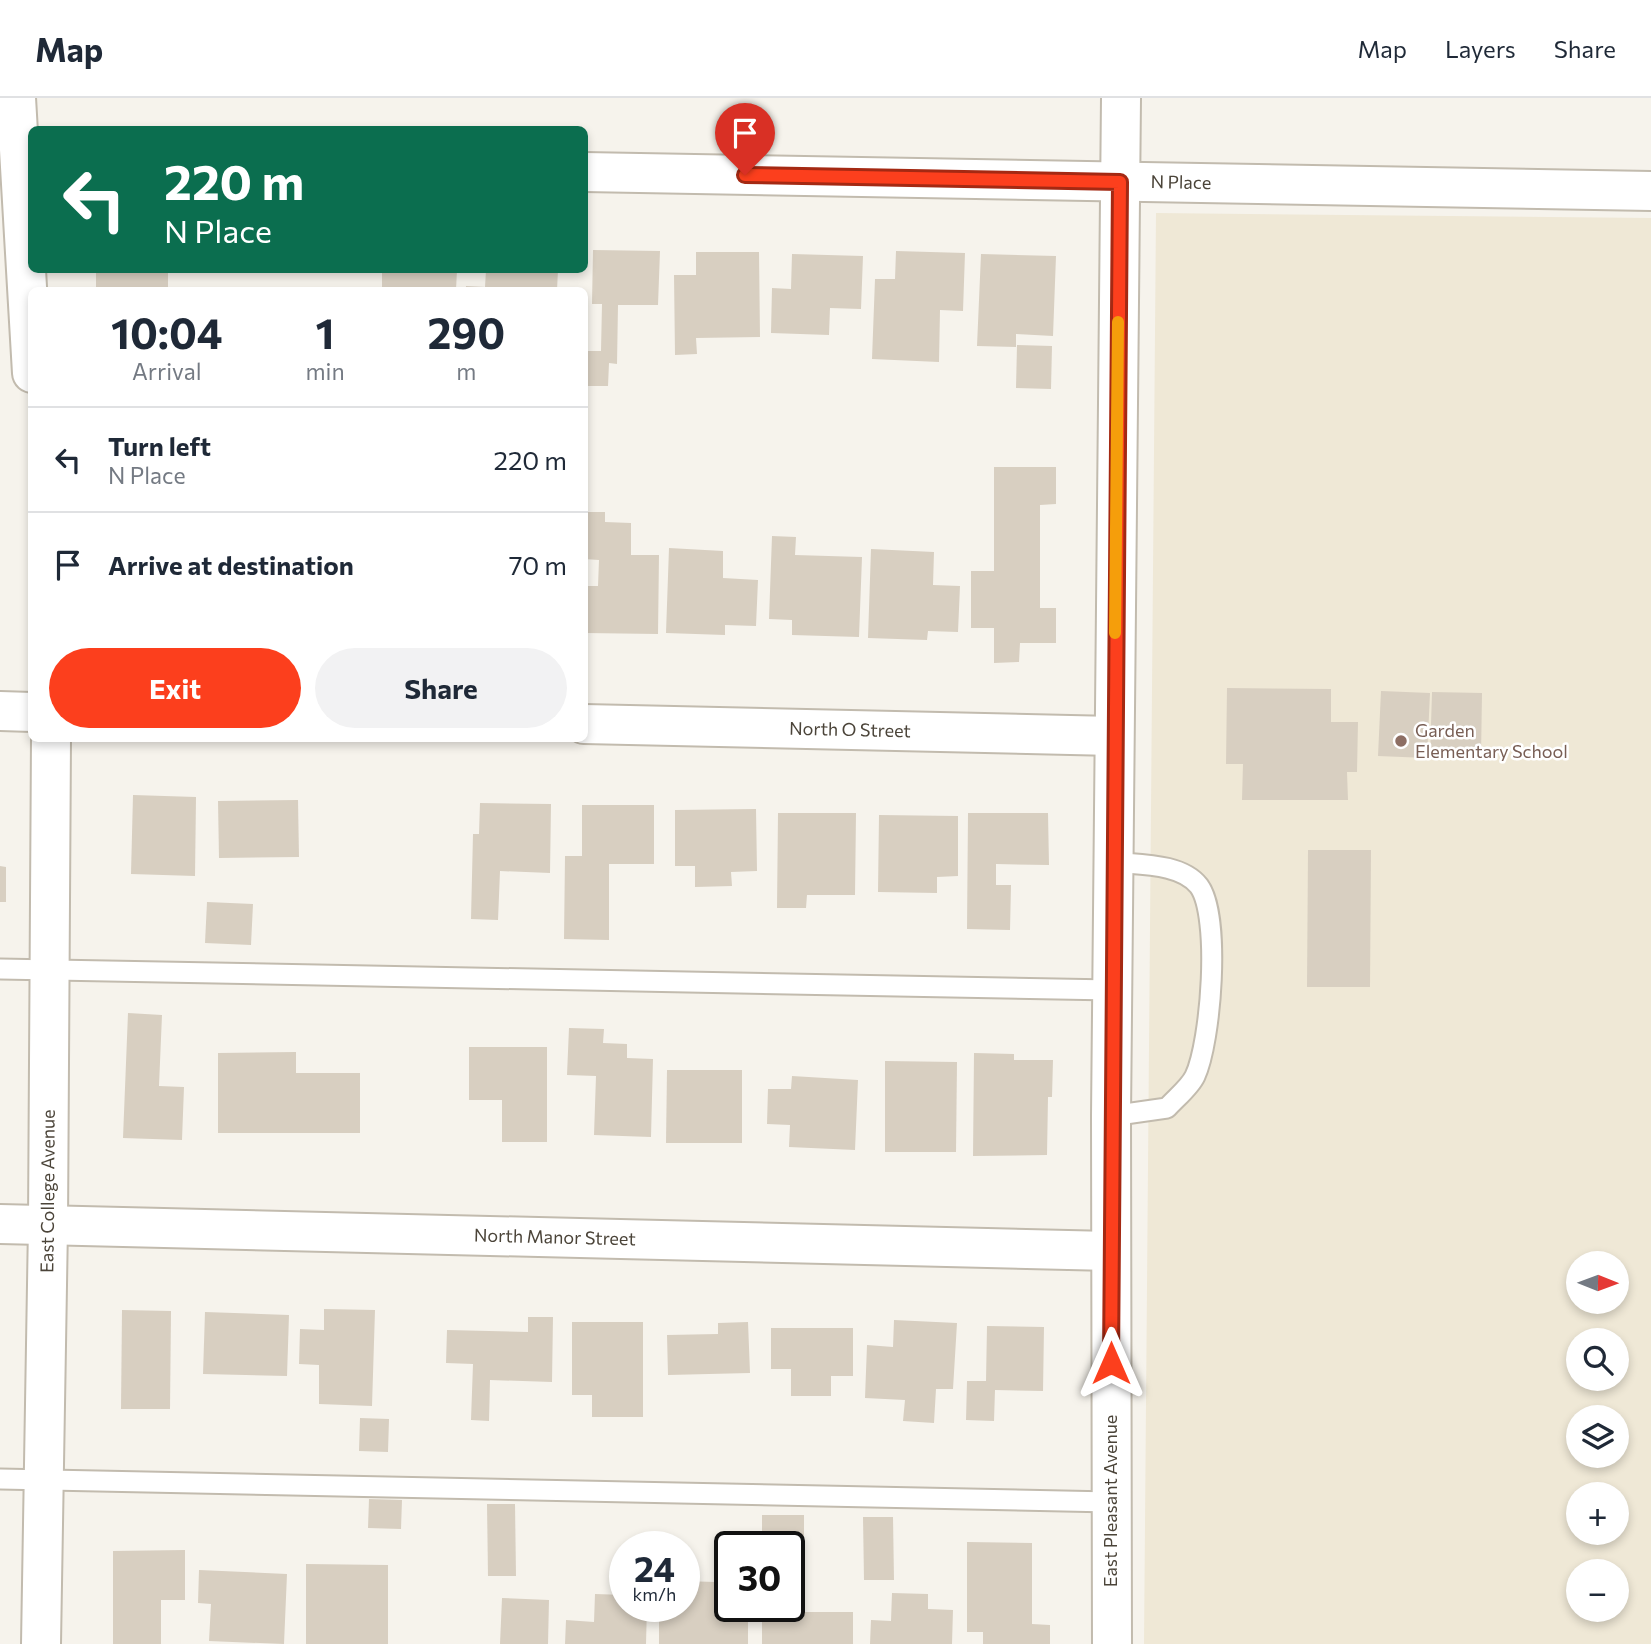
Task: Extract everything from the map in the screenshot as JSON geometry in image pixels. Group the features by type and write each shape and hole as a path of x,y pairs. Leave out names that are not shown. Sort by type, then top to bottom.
{"street":[{"path":"16,98 17,162 28,317"},
{"name":"East Pleasant Avenue","path":"1112,1644 1111,1116 1121,98"},
{"name":"N Place","path":"588,172 1651,191"},
{"path":"0,712 28,712"},
{"name":"North O Street","path":"588,724 1114,736"},
{"name":"East College Avenue","path":"41,1644 48,1225 51,742"},
{"name":"North Manor Street","path":"0,1224 1111,1251"}],"lane":[{"path":"1111,1116 1167,1108 1195,1077 1210,1021 1211,925 1199,886 1178,871 1113,862"},
{"path":"0,969 1112,990"},
{"path":"0,1479 1111,1502"}],"shaded area":[{"name":"Garden Elementary School","path":"1156,213 1651,218 1651,1644 1144,1644"}],"building":[{"path":"593,250 660,251 658,305 618,305 617,364 609,363 608,386 588,386 588,351 601,351 602,304 592,304"},
{"path":"896,251 965,253 963,311 940,310 939,362 872,359 875,279 895,279"},
{"path":"696,252 759,252 760,337 696,338 697,354 675,355 674,275 696,275"},
{"path":"792,254 863,256 861,309 830,308 829,335 771,333 772,288 791,289"},
{"path":"981,254 1056,256 1053,336 1016,334 1016,347 977,346"},
{"path":"96,273 168,273 168,287 96,287"},
{"path":"382,273 457,273 456,287 382,287"},
{"path":"486,273 558,273 557,287 485,287"},
{"path":"1017,345 1052,346 1051,389 1016,388"},
{"path":"994,467 1056,467 1056,504 1040,505 1040,608 1056,608 1056,643 1020,643 1019,662 994,663 994,628 971,628 971,571 994,571"},
{"path":"588,512 605,512 605,522 631,523 631,555 659,555 658,634 588,633 588,586 598,586 599,560 588,559"},
{"path":"772,536 796,537 795,555 862,557 859,637 792,635 792,620 769,619"},
{"path":"669,548 723,551 723,578 758,580 756,626 725,625 725,635 666,633"},
{"path":"871,549 934,552 933,585 960,586 958,632 928,631 927,640 868,638"},
{"path":"1227,688 1331,689 1331,722 1358,722 1357,772 1347,772 1348,800 1242,800 1243,764 1226,764"},
{"path":"1381,691 1430,693 1427,758 1378,756"},
{"path":"1432,692 1482,693 1481,757 1430,756"},
{"path":"133,795 196,797 195,876 131,874"},
{"path":"298,800 299,857 219,858 218,801"},
{"path":"480,803 551,804 550,873 500,871 498,920 471,919 473,834 479,834"},
{"path":"582,805 654,805 654,864 609,864 609,940 564,939 565,856 582,856"},
{"path":"756,809 757,871 731,872 732,886 695,887 695,866 675,866 675,810"},
{"path":"778,813 856,813 855,895 807,895 806,908 777,908"},
{"path":"968,813 1048,813 1049,865 996,864 996,885 1011,885 1010,930 967,929"},
{"path":"879,815 958,816 958,876 937,877 937,893 878,892"},
{"path":"1308,850 1371,850 1370,987 1307,987"},
{"path":"0,866 6,867 6,902 0,902"},
{"path":"207,902 253,904 251,945 205,943"},
{"path":"128,1013 162,1015 159,1086 184,1087 182,1140 123,1138"},
{"path":"569,1028 604,1029 603,1043 627,1044 627,1058 653,1059 651,1137 594,1135 596,1076 567,1075"},
{"path":"469,1047 547,1047 547,1142 502,1142 502,1100 469,1100"},
{"path":"296,1052 296,1073 360,1073 360,1133 218,1133 218,1053"},
{"path":"974,1053 1014,1054 1014,1060 1053,1060 1052,1097 1048,1097 1047,1155 973,1156"},
{"path":"885,1061 957,1062 956,1152 885,1152"},
{"path":"667,1070 742,1070 742,1143 666,1143"},
{"path":"792,1076 858,1080 855,1150 789,1147 790,1125 767,1124 768,1089 791,1089"},
{"path":"324,1309 375,1310 372,1406 319,1404 319,1365 299,1364 300,1329 324,1330"},
{"path":"122,1310 171,1311 170,1409 121,1409"},
{"path":"205,1312 289,1315 287,1376 203,1374"},
{"path":"528,1317 553,1317 552,1382 490,1380 489,1421 471,1420 473,1364 446,1363 447,1330 528,1332"},
{"path":"894,1320 957,1323 953,1389 936,1389 934,1423 903,1421 905,1400 865,1398 867,1345 893,1347"},
{"path":"572,1322 643,1322 643,1417 592,1417 592,1395 572,1395"},
{"path":"748,1322 750,1373 668,1375 667,1335 718,1334 718,1323"},
{"path":"987,1326 1044,1327 1043,1391 995,1390 994,1421 966,1420 967,1381 986,1381"},
{"path":"771,1328 853,1328 853,1376 831,1376 831,1396 791,1396 791,1369 771,1369"},
{"path":"360,1418 389,1419 388,1452 359,1451"},
{"path":"369,1499 402,1500 401,1529 368,1528"},
{"path":"487,1504 515,1504 516,1576 488,1576"},
{"path":"762,1515 804,1515 804,1531 762,1531"},
{"path":"863,1517 893,1517 894,1580 864,1580"},
{"path":"967,1542 1032,1543 1032,1624 1050,1625 1050,1644 983,1644 983,1632 967,1632"},
{"path":"185,1550 185,1600 161,1600 161,1644 113,1644 113,1551"},
{"path":"306,1564 388,1565 388,1644 306,1644"},
{"path":"199,1570 287,1574 284,1644 209,1641 211,1604 198,1603"},
{"path":"700,1582 714,1582 714,1622 748,1622 748,1644 659,1644 659,1622 700,1622"},
{"path":"892,1593 928,1594 928,1609 953,1610 952,1644 870,1644 871,1620 891,1621"},
{"path":"595,1594 609,1594 609,1622 647,1622 646,1644 565,1644 566,1620 594,1622"},
{"path":"502,1598 549,1600 548,1644 500,1644"},
{"path":"805,1612 853,1612 853,1644 762,1644 762,1622 805,1622"}],"slow traffic":[{"path":"1115,633 1118,322"}],"place":[{"name":"Garden Elementary School","path":"1401,741"}],"route":[{"path":"745,175 1120,182 1111,1363"}]}
